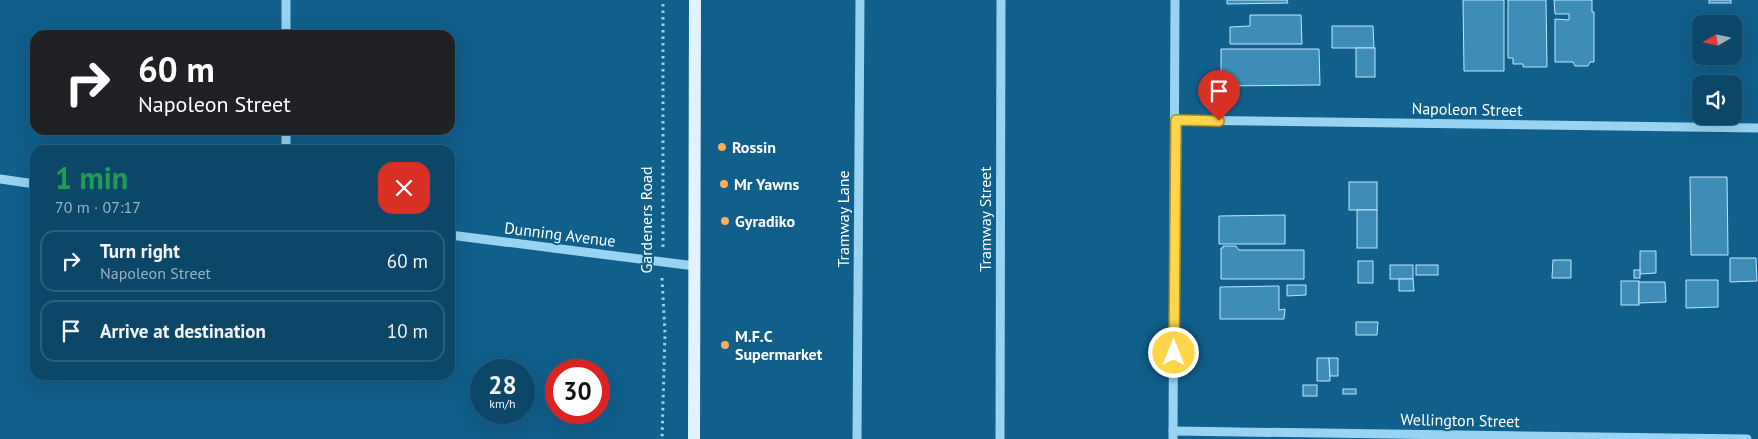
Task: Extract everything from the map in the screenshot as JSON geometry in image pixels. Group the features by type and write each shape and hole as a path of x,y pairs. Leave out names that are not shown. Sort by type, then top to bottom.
{"main road":[{"path":"694,439 696,0"}],"street":[{"path":"286,0 286,30"},
{"name":"Tramway Lane","path":"857,439 860,0"},
{"name":"Tramway Street","path":"1000,439 1001,0"},
{"path":"1173,435 1176,120 1175,0"},
{"name":"Napoleon Street","path":"1176,120 1758,128"},
{"path":"0,179 30,183"},
{"name":"Dunning Avenue","path":"455,235 695,266"},
{"name":"Wellington Street","path":"1173,435 1747,439"}],"path":[{"name":"Gardeners Road","path":"662,439 664,333 662,292 663,0"}],"building":[{"path":"1227,0 1287,0 1288,3 1227,4"},
{"path":"1463,0 1504,0 1504,71 1464,71"},
{"path":"1508,0 1546,0 1547,67 1523,67 1523,64 1513,64 1513,58 1508,58"},
{"path":"1554,0 1592,0 1592,12 1594,12 1594,62 1590,62 1588,66 1575,66 1573,62 1555,62 1555,19 1569,20 1569,14 1555,14"},
{"path":"1709,0 1731,0 1731,3 1709,3"},
{"path":"1250,15 1301,15 1302,44 1230,44 1230,27 1250,26"},
{"path":"1332,26 1373,26 1374,48 1332,48"},
{"path":"1356,48 1375,48 1375,77 1356,77"},
{"path":"1221,49 1319,49 1320,85 1221,86"},
{"path":"1690,177 1727,177 1728,255 1691,255"},
{"path":"1349,182 1377,182 1377,210 1349,210"},
{"path":"1357,210 1377,210 1377,248 1357,248"},
{"path":"1285,215 1285,244 1219,244 1219,216"},
{"path":"1223,246 1236,246 1239,250 1304,250 1304,279 1221,279 1221,248"},
{"path":"1640,251 1656,251 1656,273 1640,274"},
{"path":"1730,258 1756,258 1757,281 1730,282"},
{"path":"1553,260 1571,260 1571,278 1552,278"},
{"path":"1358,261 1373,261 1373,283 1358,283"},
{"path":"1390,265 1413,265 1413,279 1390,279"},
{"path":"1416,265 1438,265 1438,275 1416,275"},
{"path":"1634,270 1640,270 1640,278 1634,278"},
{"path":"1399,279 1413,279 1414,291 1399,291"},
{"path":"1686,280 1718,280 1718,307 1686,308"},
{"path":"1621,281 1639,281 1639,305 1621,305"},
{"path":"1639,282 1665,282 1666,302 1639,303"},
{"path":"1287,285 1306,285 1306,295 1287,296"},
{"path":"1279,286 1279,310 1285,309 1284,319 1220,319 1220,287"},
{"path":"1356,322 1378,322 1377,335 1356,335"},
{"path":"1317,358 1329,358 1330,381 1317,381"},
{"path":"1329,358 1338,358 1338,376 1330,376"},
{"path":"1303,385 1317,385 1317,396 1303,396"},
{"path":"1343,389 1356,389 1356,394 1343,394"}],"place":[{"name":"Rossin","path":"722,147"},
{"name":"Mr Yawns","path":"724,184"},
{"name":"Gyradiko","path":"725,221"},
{"name":"M.F.C Supermarket","path":"725,345"}],"route":[{"path":"1174,353 1176,120 1219,121"}]}
